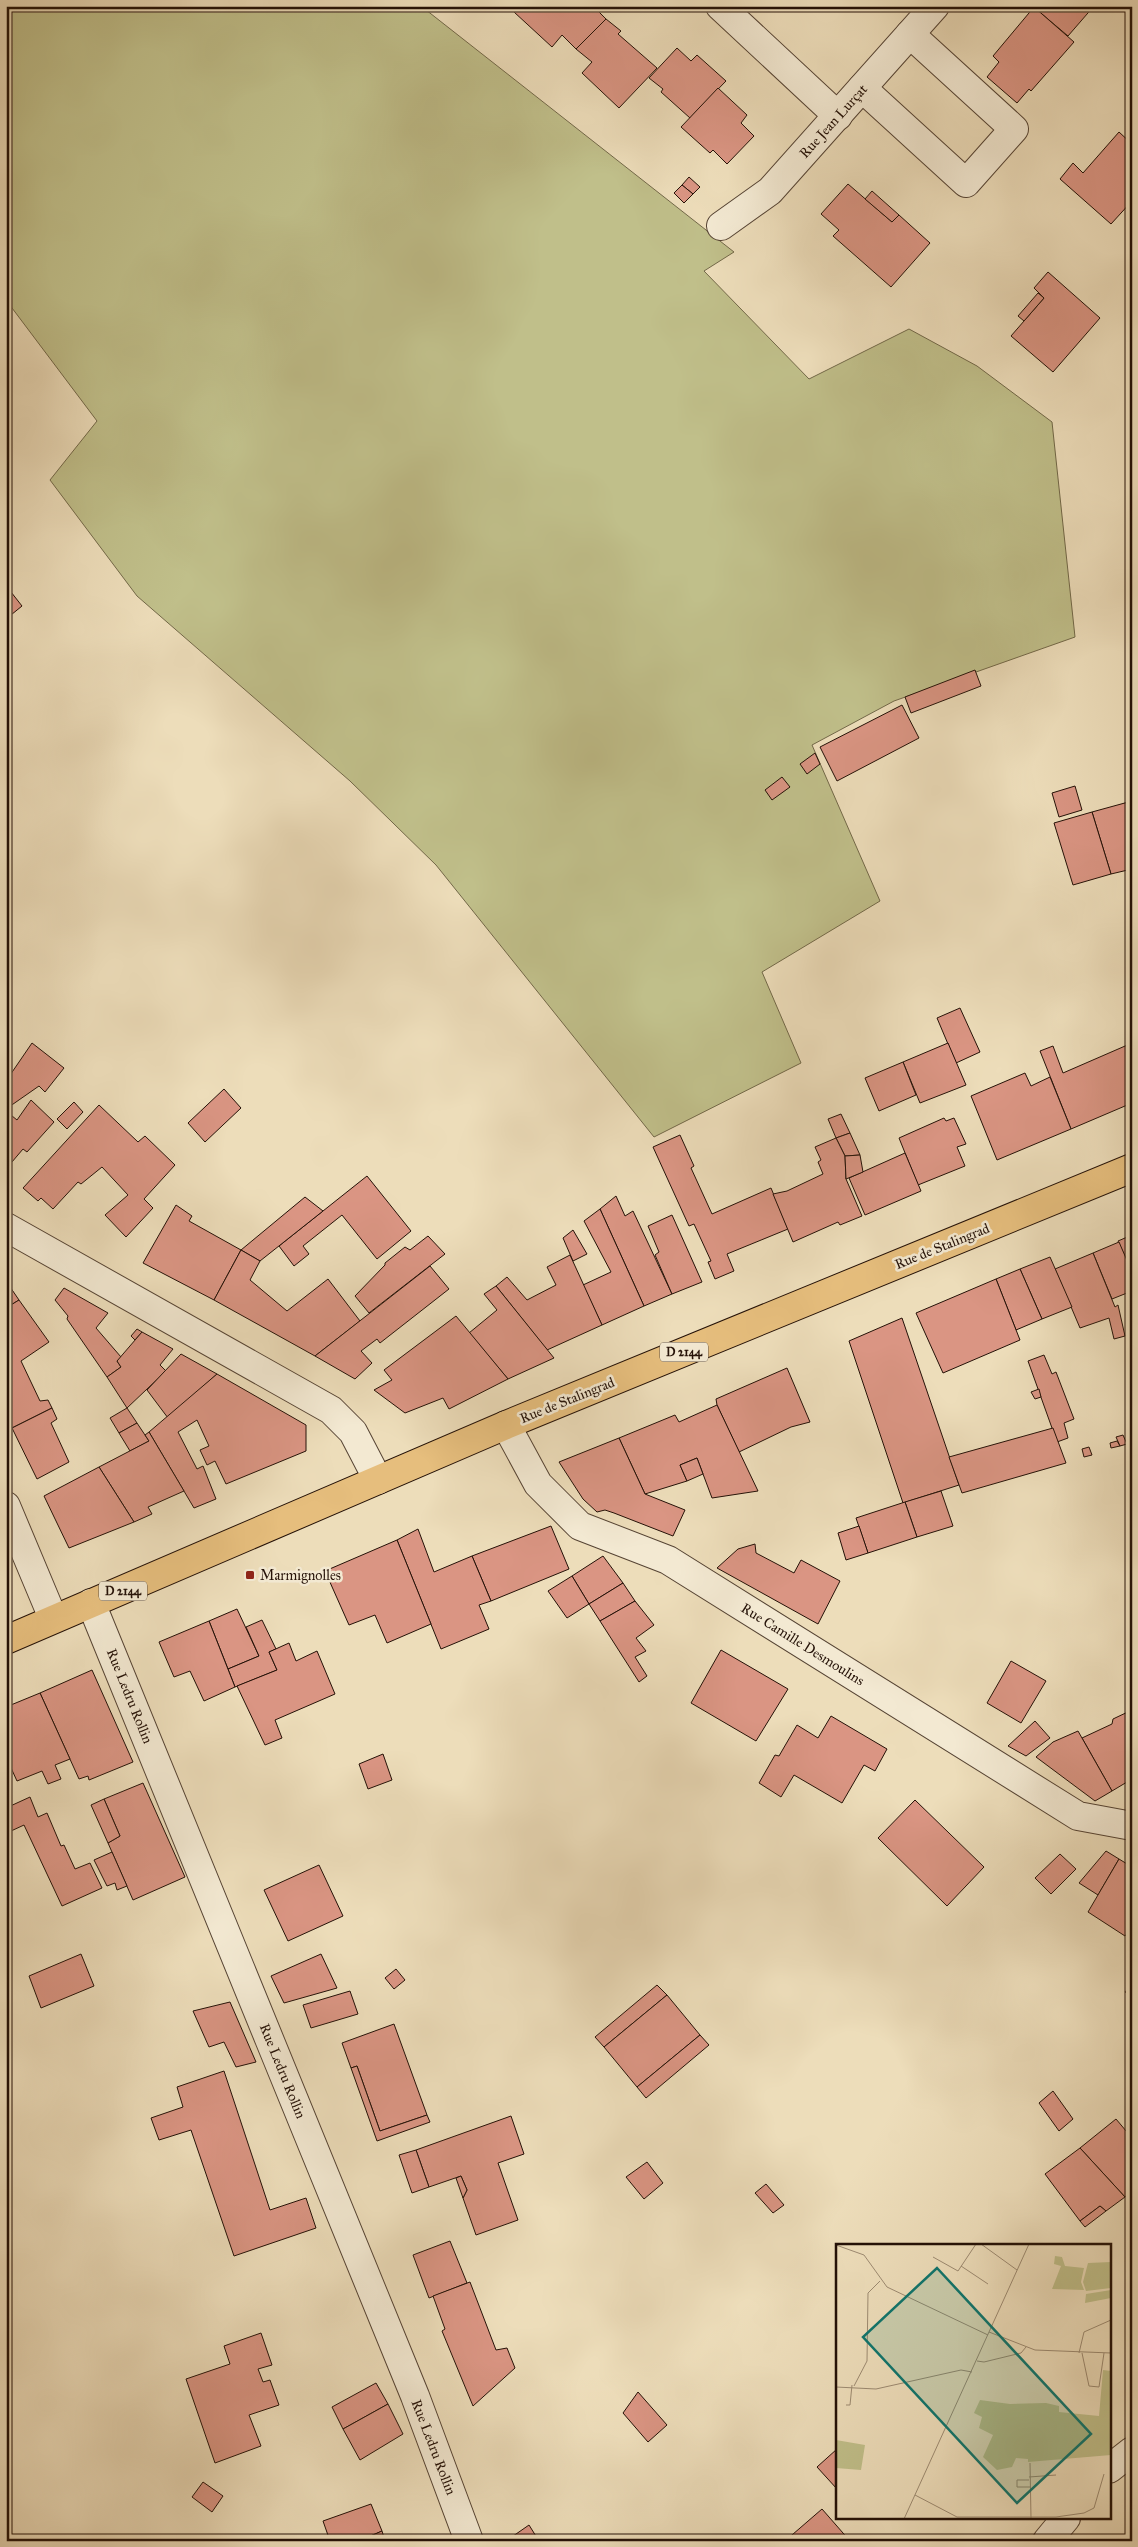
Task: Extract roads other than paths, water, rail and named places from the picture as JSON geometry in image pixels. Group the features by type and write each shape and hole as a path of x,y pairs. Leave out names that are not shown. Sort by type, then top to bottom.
{"main road":[{"name":"Rue de Stalingrad","path":"6,1640 506,1426 1132,1168"}],"street":[{"path":"720,6 838,116"},
{"name":"Rue Jean Lurçat","path":"721,226 770,191 935,6"},
{"path":"862,88 966,183 1014,129 910,34"},
{"path":"6,1226 331,1410 353,1432 378,1480"},
{"name":"Rue Camille Desmoulins","path":"506,1426 538,1484 580,1526 668,1560 1078,1816 1132,1826"},
{"path":"6,1506 54,1618"},
{"name":"Rue Ledru Rollin","path":"91,1604 408,2377 469,2541"},
{"path":"1110,2468 1132,2450"},
{"path":"1047,2541 1064,2520"}],"place":[{"name":"Marmignolles","path":"250,1575"}]}
